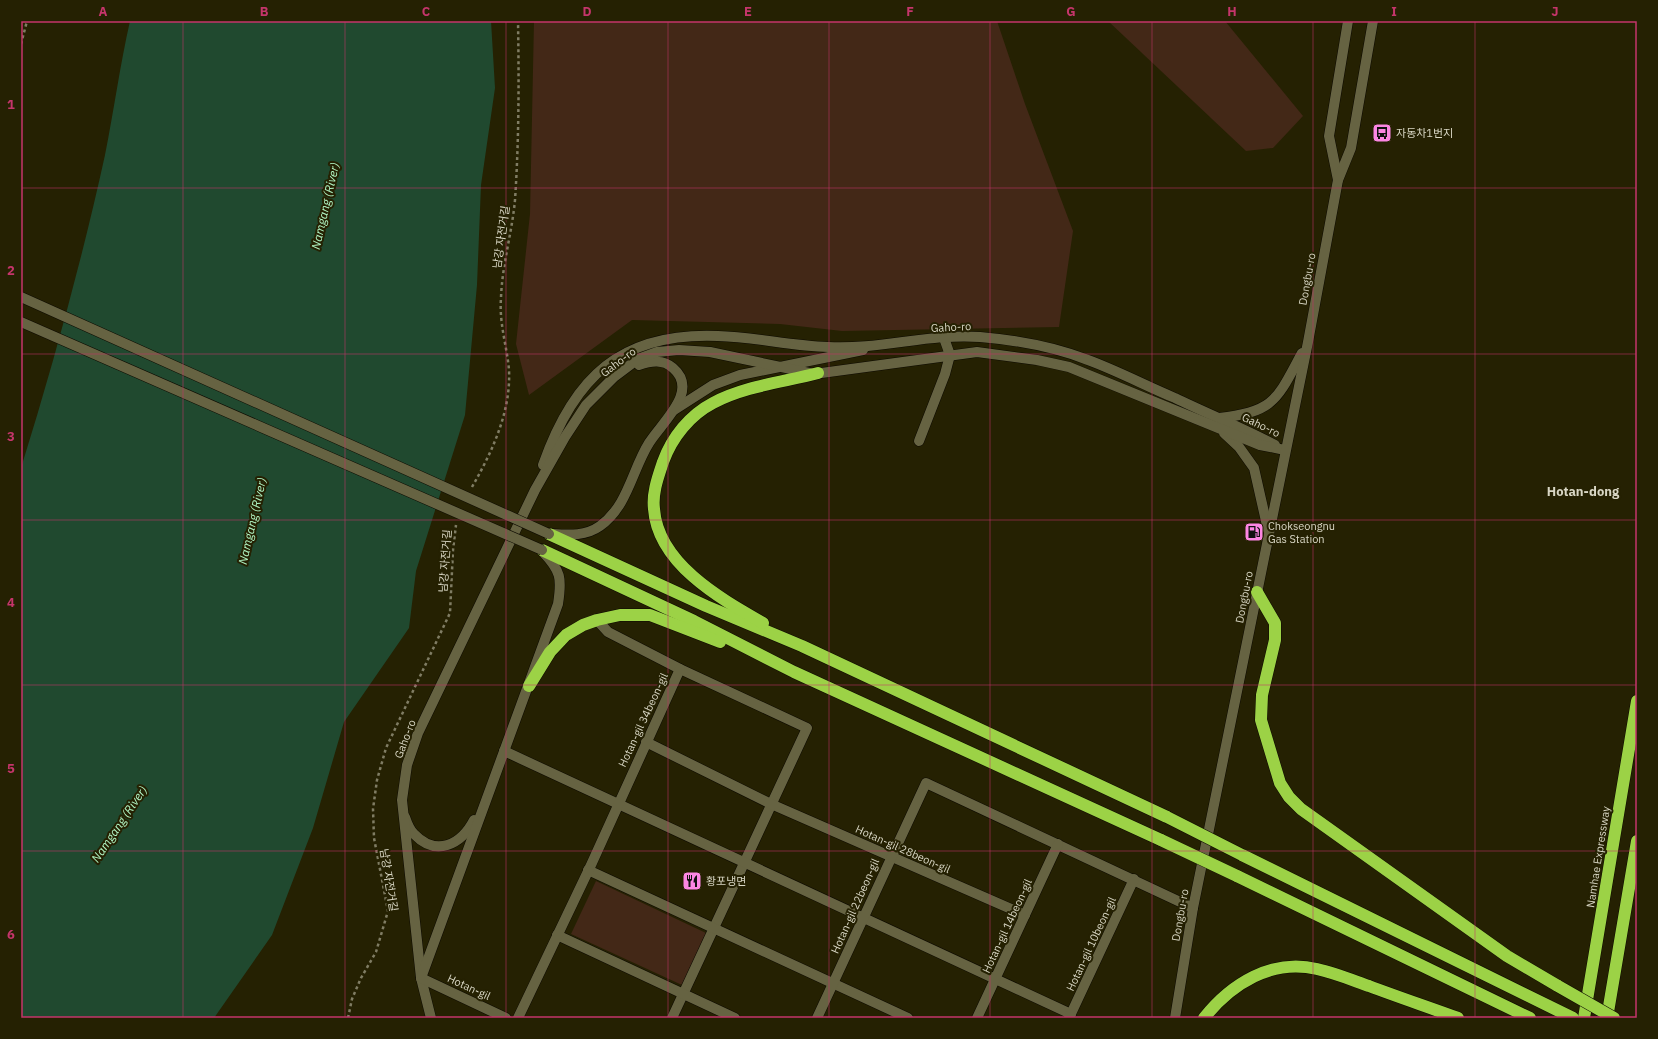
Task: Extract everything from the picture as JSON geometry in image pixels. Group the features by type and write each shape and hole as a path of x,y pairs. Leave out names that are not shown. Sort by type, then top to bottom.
{"highway":[{"path":"802,646 719,597 695,579 676,559 660,533 654,509 656,481 667,450 687,422 712,404 737,392 818,373"},
{"path":"549,534 706,606 802,646 1167,817 1573,1018"},
{"path":"542,550 694,621 794,672 1161,840 1530,1018"},
{"path":"1257,592 1275,623 1275,640 1262,695 1261,720 1276,775 1289,797 1305,812 1483,940 1507,956 1614,1018"},
{"path":"529,686 550,652 566,635 583,625 620,615 650,615 794,672"},
{"name":"Namhae Expressway","path":"1584,1018 1637,701"},
{"path":"1607,1018 1637,841"},
{"path":"1204,1018 1224,995 1252,977 1273,969 1295,966 1328,972 1458,1018"}],"street":[{"name":"Dongbu-ro","path":"1338,180 1329,136 1348,21"},
{"name":"Dongbu-ro","path":"1175,1018 1193,908 1308,342 1338,180 1351,148 1373,21"},
{"path":"21,296 549,534 571,535 587,533 601,526 617,510 630,486 649,443 674,410 682,394 682,380 674,368 665,362 651,361 632,367 614,377"},
{"path":"21,322 542,550 556,566 562,584 558,604 421,978"},
{"name":"Gaho-ro","path":"535,490 553,437 577,394 605,366 630,350 657,340 691,336 719,336 830,347 944,338 979,337 1051,348 1088,359 1219,423 1260,445 1285,450"},
{"path":"919,441 945,374 950,355 944,338"},
{"path":"674,410 713,385 740,376 900,342"},
{"path":"1268,535 1254,468 1219,423 1263,409 1279,395 1308,342"},
{"name":"Gaho-ro","path":"431,1018 421,978 402,813 402,800 407,765 418,733 535,490 565,437 586,405 614,377 638,359 657,352 679,350 710,352 781,368 818,373 977,352 1037,360 1069,368 1219,423"},
{"name":"Hotan-gil 34beon-gil","path":"518,1018 680,669 608,632 597,620"},
{"path":"672,1018 715,930 771,804 807,728 680,669"},
{"name":"Hotan-gil 28beon-gil","path":"646,742 771,804 1025,915"},
{"path":"504,751 995,978 1070,1016"},
{"path":"402,813 413,833 426,843 443,847 456,842 467,832 494,781"},
{"name":"Hotan-gil 22beon-gil","path":"817,1018 890,857 926,783 1058,844"},
{"path":"1058,844 1193,908"},
{"name":"Hotan-gil 14beon-gil","path":"977,1018 1058,844"},
{"path":"588,870 908,1018"},
{"name":"Hotan-gil 10beon-gil","path":"1070,1016 1134,879"},
{"path":"557,935 735,1018"},
{"name":"Hotan-gil","path":"421,978 506,1018"}],"path":[{"path":"21,44 27,21"},
{"name":"남강 자전거길","path":"471,489 488,458 504,416 508,394 509,370 502,330 501,298 514,201 520,122 518,21"},
{"name":"남강 자전거길","path":"348,1018 352,999 361,978 376,952 388,911 374,838 373,809 377,780 386,748 450,613 456,522"}],"shaded area":[{"path":"534,21 997,21 1025,104 1073,231 1059,327 842,331 780,324 632,320 529,395 516,344 530,214"},
{"path":"1108,21 1225,21 1303,116 1273,148 1246,151"},
{"path":"596,881 706,933 682,985 571,934"}],"water":[{"name":"Namgang (River)","path":"130,21 491,21 495,88 481,185 477,285 465,415 416,571 409,628 344,722 313,828 272,935 214,1018 21,1018 21,468 56,351 87,234 105,155"}],"place":[{"name":"자동차1번지","path":"1382,133"},
{"name":"Chokseongnu Gas Station","path":"1254,532"},
{"name":"황포냉면","path":"692,881"}],"district":[{"name":"Hotan-dong","path":"1583,491"}]}
